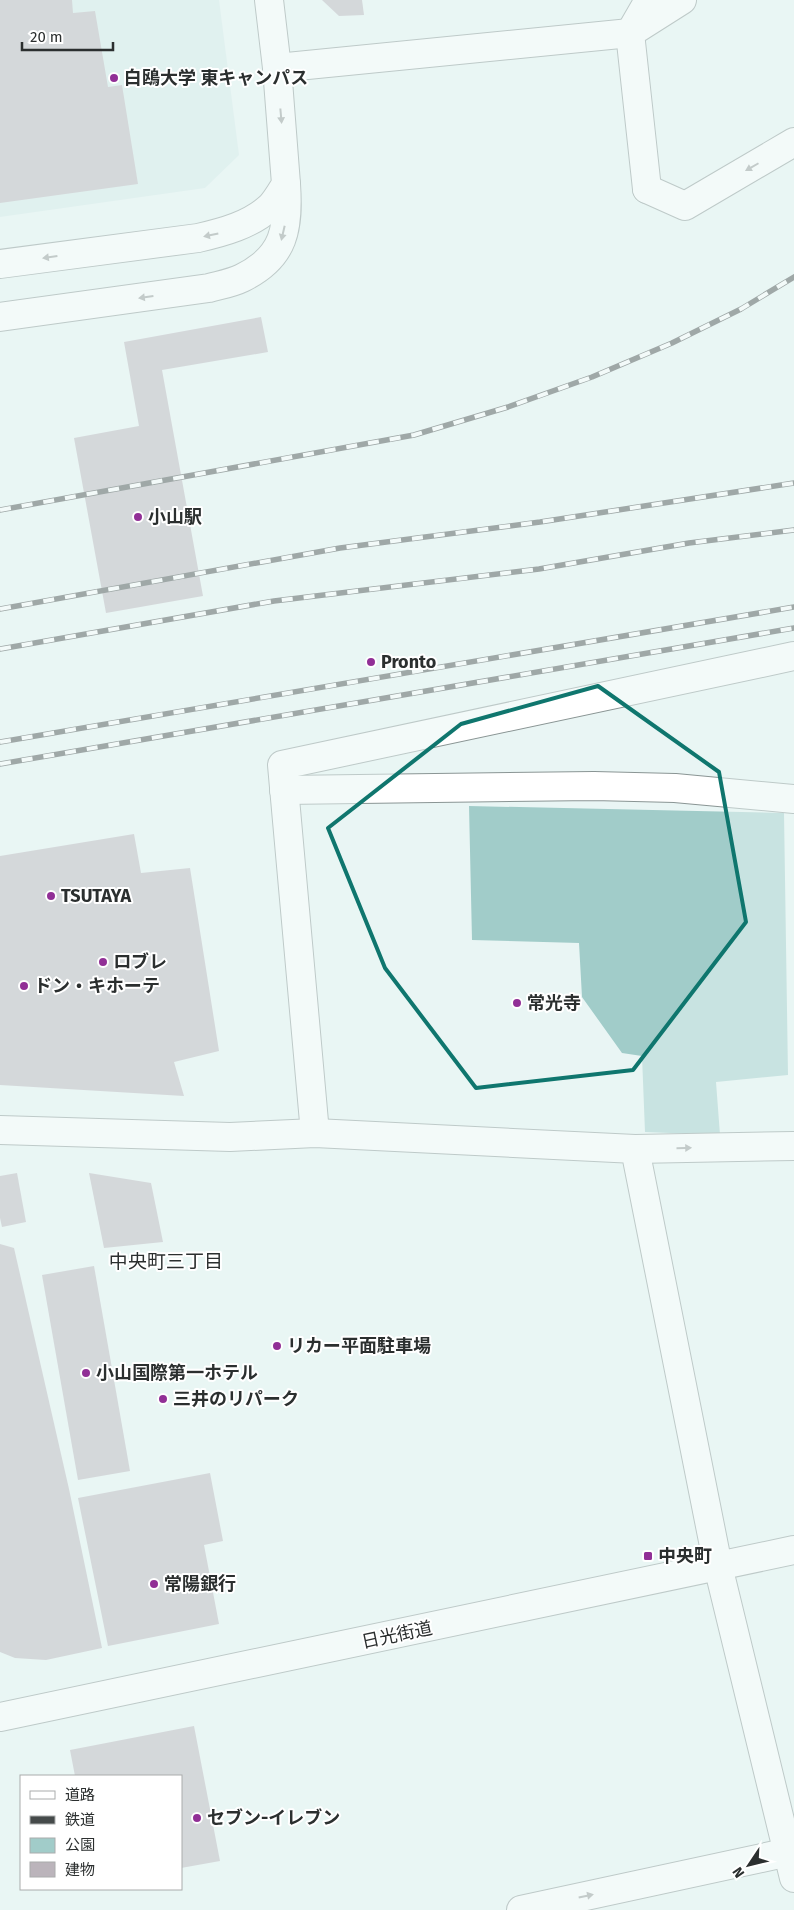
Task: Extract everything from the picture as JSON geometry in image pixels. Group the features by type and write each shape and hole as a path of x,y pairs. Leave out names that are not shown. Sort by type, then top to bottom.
{"street":[{"path":"0,317 209,288 242,278 267,262 281,243 288,212 277,68 269,0"},
{"path":"649,0 630,33 647,189 685,206 794,142"},
{"path":"277,68 630,33 682,0"},
{"path":"0,264 198,238 224,232 248,222 270,206 286,184"},
{"path":"315,1134 282,765 794,656"},
{"path":"284,790 594,786 676,788 794,799"},
{"path":"0,1130 230,1137 315,1134 635,1149 794,1146"},
{"path":"521,1910 792,1860 718,1566 635,1149"},
{"name":"日光街道","path":"0,1718 794,1550"}],"highlighted area":[{"path":"598,686 719,772 746,922 633,1070 476,1088 385,968 328,828 461,724"}],"shaded area":[{"name":"白鴎大学 東キャンパス","path":"0,0 219,0 239,155 205,188 0,217"}],"green space":[{"path":"469,806 784,813 788,1075 716,1082 720,1135 645,1132 642,1056 622,1053 582,997 579,943 472,940"}],"building":[{"path":"0,0 72,0 73,13 95,11 108,87 122,85 138,184 0,203"},
{"path":"322,0 362,0 364,15 339,16"},
{"name":"小山駅","path":"261,317 268,352 162,370 203,596 106,613 74,438 139,426 124,342"},
{"name":"ロブレ","path":"134,834 141,873 190,868 219,1051 174,1062 184,1096 0,1085 0,856"},
{"path":"17,1173 26,1222 2,1227 0,1218 0,1176"},
{"path":"89,1173 151,1183 163,1242 104,1248"},
{"path":"0,1244 14,1248 69,1489 102,1648 46,1660 15,1658 0,1652"},
{"name":"小山国際第一ホテル","path":"94,1266 130,1471 78,1480 42,1275"},
{"name":"常陽銀行","path":"210,1473 223,1541 204,1545 219,1624 108,1646 78,1498"},
{"name":"セブン-イレブン","path":"194,1726 220,1861 182,1868 182,1775 75,1775 70,1750"}],"railway":[{"path":"0,510 414,435 508,407 592,377 672,343 741,309 794,277"},
{"path":"0,609 340,548 540,522 794,483"},
{"path":"0,649 274,601 539,569 689,543 794,530"},
{"path":"0,742 794,607"},
{"path":"0,764 794,628"}],"place":[{"name":"白鴎大学 東キャンパス","path":"114,78"},
{"name":"小山駅","path":"138,517"},
{"name":"Pronto","path":"371,662"},
{"name":"TSUTAYA","path":"51,896"},
{"name":"ロブレ","path":"103,962"},
{"name":"ドン・キホーテ","path":"24,986"},
{"name":"常光寺","path":"517,1003"},
{"name":"リカー平面駐車場","path":"277,1346"},
{"name":"小山国際第一ホテル","path":"86,1373"},
{"name":"三井のリパーク","path":"163,1399"},
{"name":"中央町","path":"648,1556"},
{"name":"常陽銀行","path":"154,1584"},
{"name":"セブン-イレブン","path":"197,1818"}],"district":[{"name":"中央町三丁目","path":"166,1261"}]}
